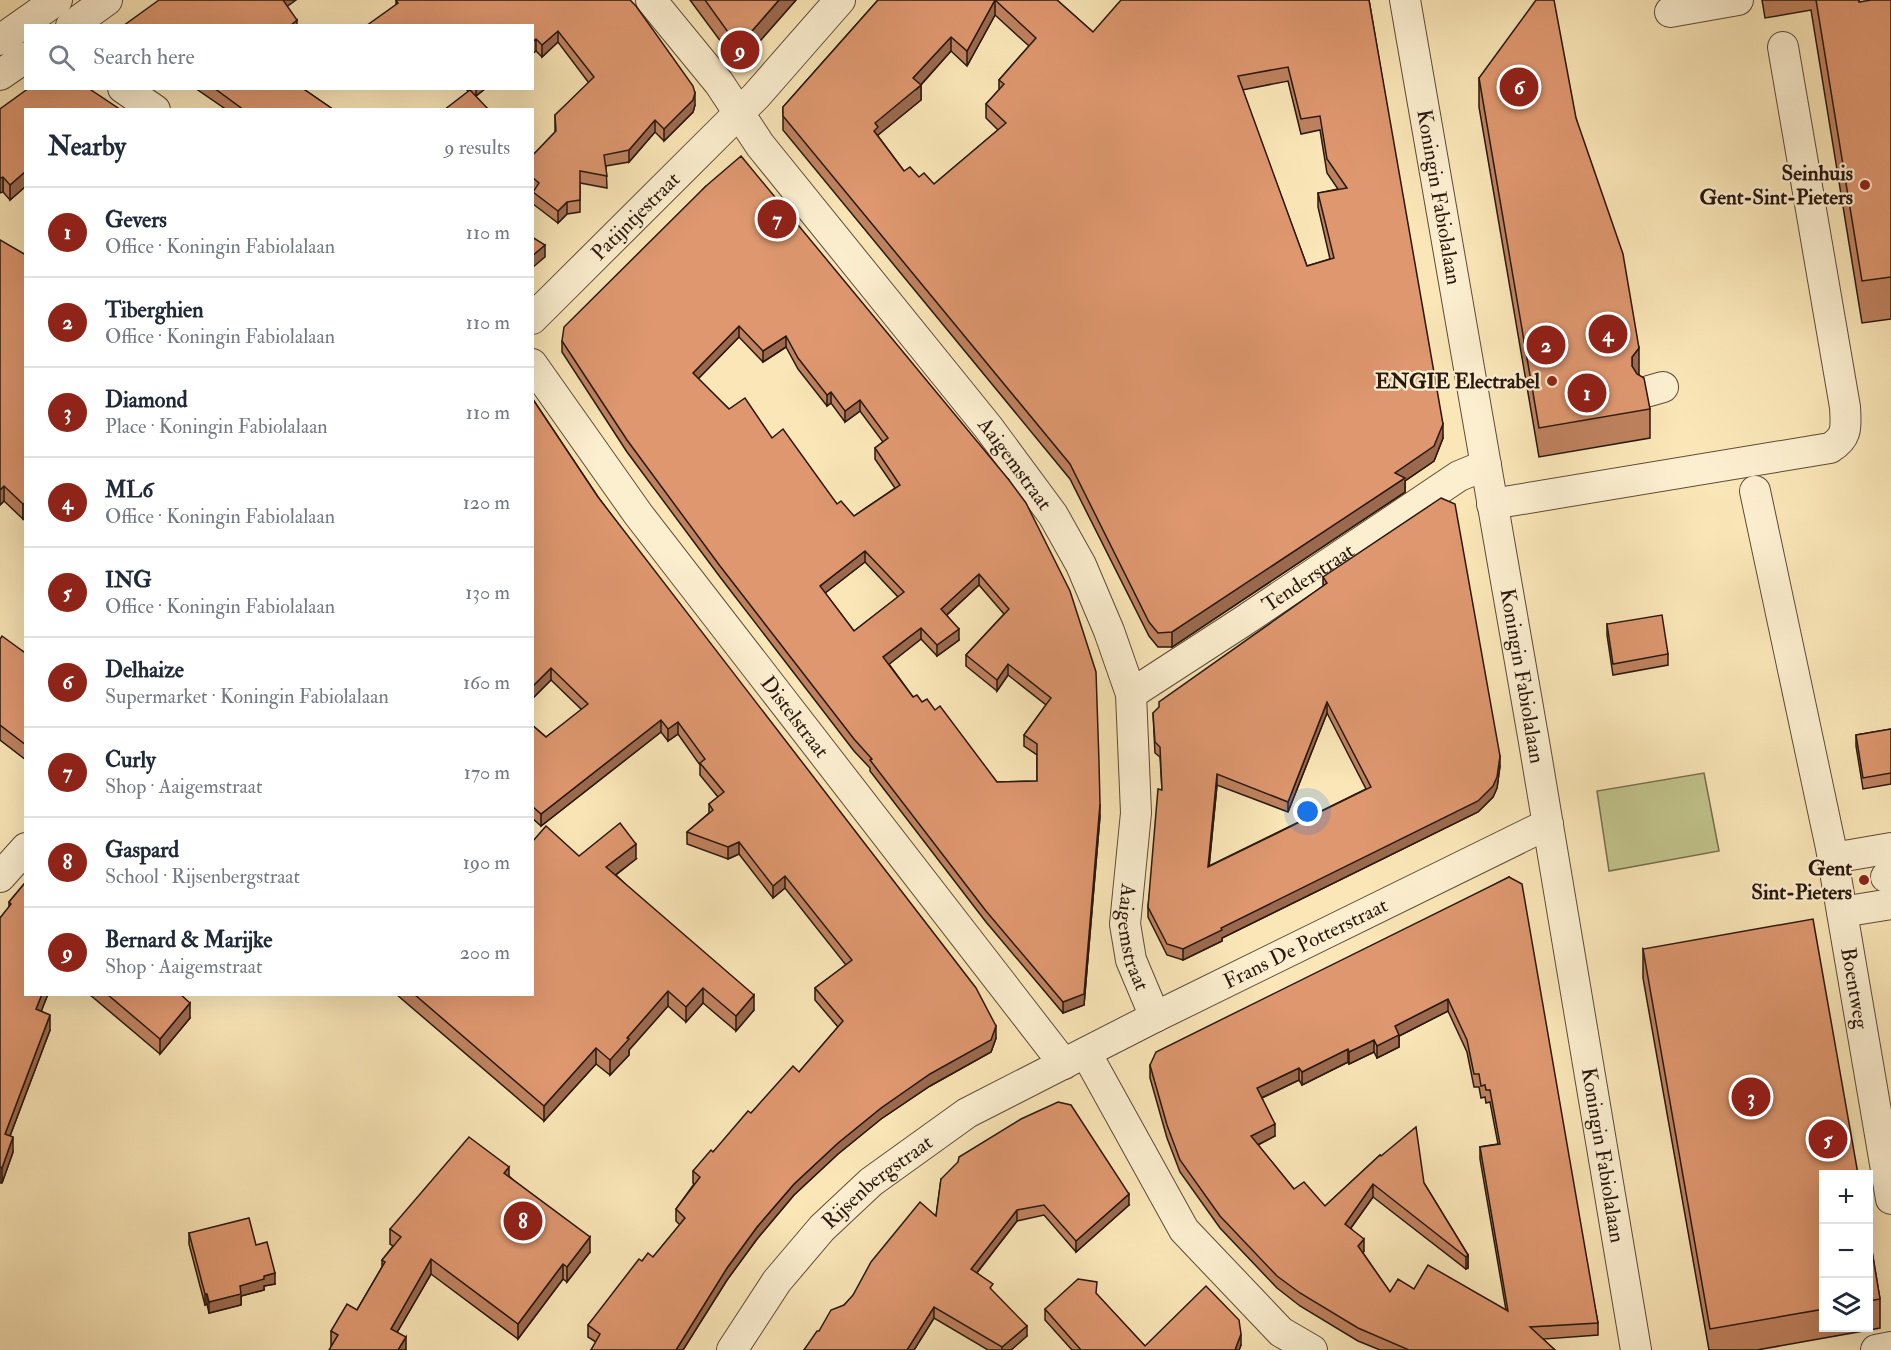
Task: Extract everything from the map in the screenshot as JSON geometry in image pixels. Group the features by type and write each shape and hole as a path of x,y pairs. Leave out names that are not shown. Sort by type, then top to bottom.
{"street":[{"path":"0,17 24,0"},
{"path":"0,40 57,0"},
{"path":"49,24 82,0"},
{"path":"74,24 108,0"},
{"name":"Aaigemstraat","path":"651,0 719,83 760,145 988,427 1053,515 1081,564 1109,631 1131,694 1136,813 1125,924 1131,960 1155,1017"},
{"name":"Patijntjestraat","path":"534,317 756,96 840,0"},
{"name":"Koningin Fabiolalaan","path":"1405,0 1548,824 1636,1350"},
{"path":"1670,12 1738,0"},
{"path":"0,57 24,41"},
{"path":"1492,504 1830,448 1841,441 1846,428 1845,408 1783,47"},
{"path":"0,75 24,58"},
{"path":"126,90 152,108"},
{"name":"Distelstraat","path":"534,367 638,514 1075,1058"},
{"name":"Tenderstraat","path":"1131,694 1459,476 1486,465"},
{"name":"Boentweg","path":"1755,491 1832,853 1891,1199"},
{"name":"Frans De Potterstraat","path":"1075,1058 1548,824"},
{"path":"1832,853 1891,848"},
{"path":"0,877 24,850"},
{"path":"1842,912 1889,886"},
{"path":"1075,1058 1184,1230 1277,1341 1312,1350"},
{"name":"Rijsenbergstraat","path":"732,1350 777,1281 822,1227 872,1182 967,1113 1075,1058"},
{"path":"1876,1350 1891,1347"}],"green space":[{"path":"1704,773 1719,851 1609,871 1597,791"}],"building":[{"path":"159,0 283,0 297,20 292,24 126,24"},
{"path":"396,0 630,0 693,86 695,93 693,100 664,129 655,120 629,150 604,155 607,176 580,171 580,200 567,202 558,211 534,193 539,183 534,179 534,154 556,131 555,115 594,77 558,31 542,45 536,39 534,40 534,24 369,24 398,3"},
{"path":"705,0 779,0 745,39 733,39"},
{"path":"878,0 995,0 1057,0 1093,32 1121,0 1369,0 1443,424 1434,446 1395,473 1405,478 1172,632 1158,633 1149,622 1070,464 783,116 783,107","holes":["995,0 1036,38 999,80 1004,84 986,104 1006,123 934,184 924,173 919,177 910,167 904,171 874,131 878,127 875,123 921,85 913,78 951,37 967,51","1288,67 1301,119 1320,116 1327,159 1347,188 1318,193 1334,258 1307,266 1238,76"]},
{"path":"1536,0 1554,0 1576,118 1623,254 1639,348 1632,357 1632,366 1637,374 1644,378 1650,409 1539,428 1479,78"},
{"name":"Seinhuis Gent-Sint-Pieters","path":"1816,0 1859,0 1859,2 1891,0 1891,277 1862,281"},
{"path":"26,90 91,90 118,108 24,108 24,173 10,185 3,177 0,178 0,109"},
{"path":"217,90 305,90 331,108 241,108"},
{"path":"470,90 487,108 447,108"},
{"path":"741,156 1009,480 1026,503 1070,591 1096,672 1100,804 1084,994 1063,1002 986,911 870,760 872,759 720,566 627,440 562,341 564,327 706,186","holes":["739,326 763,351 786,336 798,358 827,395 831,392 845,411 860,400 888,438 875,448 900,485 854,516 841,501 837,504 783,429 772,438 745,398 729,409 693,373","865,551 904,592 854,631 820,586","979,574 1009,609 966,655 997,680 1008,664 1051,698 1024,735 1037,744 1037,781 997,782 940,706 935,710 927,699 922,702 917,695 913,697 883,657 921,628 937,645 959,629 941,609"]},
{"path":"534,238 545,245 534,254"},
{"path":"0,240 24,254 24,503 4,486 0,490"},
{"path":"534,401 598,497 976,988 996,1026 991,1040 930,1074 881,1108 838,1143 794,1184 757,1227 727,1268 676,1350 591,1350 600,1334 588,1325 639,1259 642,1261 648,1253 653,1257 685,1218 676,1209 700,1177 693,1171 711,1150 713,1152 748,1111 751,1113 793,1066 799,1072 843,1021 815,988 852,960 785,876 773,886 739,842 728,847 687,832 713,810 709,804 724,792 700,763 705,759 678,722 668,729 661,720 541,814 534,808 534,727 546,737 588,704 551,668 534,685"},
{"path":"1441,498 1455,504 1500,756 1497,777 1493,786 1478,801 1183,949 1167,944 1148,907 1158,789 1162,790 1160,747 1155,742 1153,713 1159,707 1159,702 1327,583 1323,577","holes":["1327,702 1371,787 1208,867 1217,774 1288,802"]},
{"path":"1662,615 1668,654 1613,664 1607,624"},
{"path":"2,636 24,652 24,743 0,725 0,639"},
{"path":"1891,729 1891,773 1863,778 1856,735"},
{"path":"620,823 636,844 606,867 754,995 736,1016 703,988 686,1007 668,991 610,1060 596,1048 544,1106 416,996 534,996 534,840 546,826 579,856"},
{"path":"1509,877 1522,884 1598,1323 1530,1327 1555,1350 1409,1350 1358,1328 1300,1293 1277,1276 1220,1216 1180,1160 1167,1125 1150,1065 1156,1052","holes":["1448,999 1467,1040 1474,1074 1479,1074 1481,1086 1485,1085 1486,1090 1490,1090 1500,1144 1480,1147 1508,1311 1428,1265 1414,1289 1398,1279 1390,1292 1358,1246 1364,1239 1345,1224 1373,1184 1466,1257 1468,1255 1424,1183 1416,1127 1380,1155 1325,1206 1304,1182 1294,1189 1251,1136 1275,1124 1257,1088 1299,1068 1302,1072 1348,1049 1349,1052 1374,1040 1377,1046 1399,1035 1395,1026"]},
{"path":"24,884 24,996 41,996 36,1009 50,1015 5,1134 13,1137 2,1168 0,1167 0,918 11,904 9,902"},
{"path":"1813,919 1857,1170 1819,1170 1819,1310 1710,1329 1643,949"},
{"path":"109,996 182,996 190,1003 160,1039"},
{"path":"1058,1102 1071,1105 1129,1194 1076,1241 1044,1205 1017,1210 971,1269 993,1284 990,1288 1027,1326 1002,1347 934,1307 907,1350 804,1350 819,1331 831,1310 844,1305 853,1295 871,1262 920,1202 936,1216 941,1179 958,1162 959,1157 1021,1119"},
{"path":"469,1137 509,1167 504,1173 590,1237 567,1267 563,1264 518,1324 431,1259 391,1329 406,1337 398,1350 329,1350 338,1335 331,1331 347,1304 357,1310 385,1262 382,1260 401,1237 390,1229"},
{"path":"249,1218 256,1245 267,1242 275,1273 240,1286 241,1294 209,1302 189,1233"},
{"path":"1873,1257 1880,1299 1873,1300"},
{"path":"1078,1279 1097,1282 1096,1293 1145,1346 1206,1286 1239,1320 1241,1334 1235,1350 1081,1350 1045,1309"}],"place":[{"name":"Bernard & Marijke","path":"740,50"},
{"name":"Delhaize","path":"1519,87"},
{"name":"Seinhuis Gent-Sint-Pieters","path":"1865,185"},
{"name":"Curly","path":"777,219"},
{"name":"ML6","path":"1608,334"},
{"name":"Tiberghien","path":"1546,345"},
{"name":"ENGIE Electrabel","path":"1552,381"},
{"name":"Gevers","path":"1587,393"},
{"name":"Gent Sint-Pieters","path":"1864,880"},
{"name":"Diamond","path":"1751,1097"},
{"name":"ING","path":"1828,1139"},
{"name":"Gaspard","path":"523,1221"}]}
